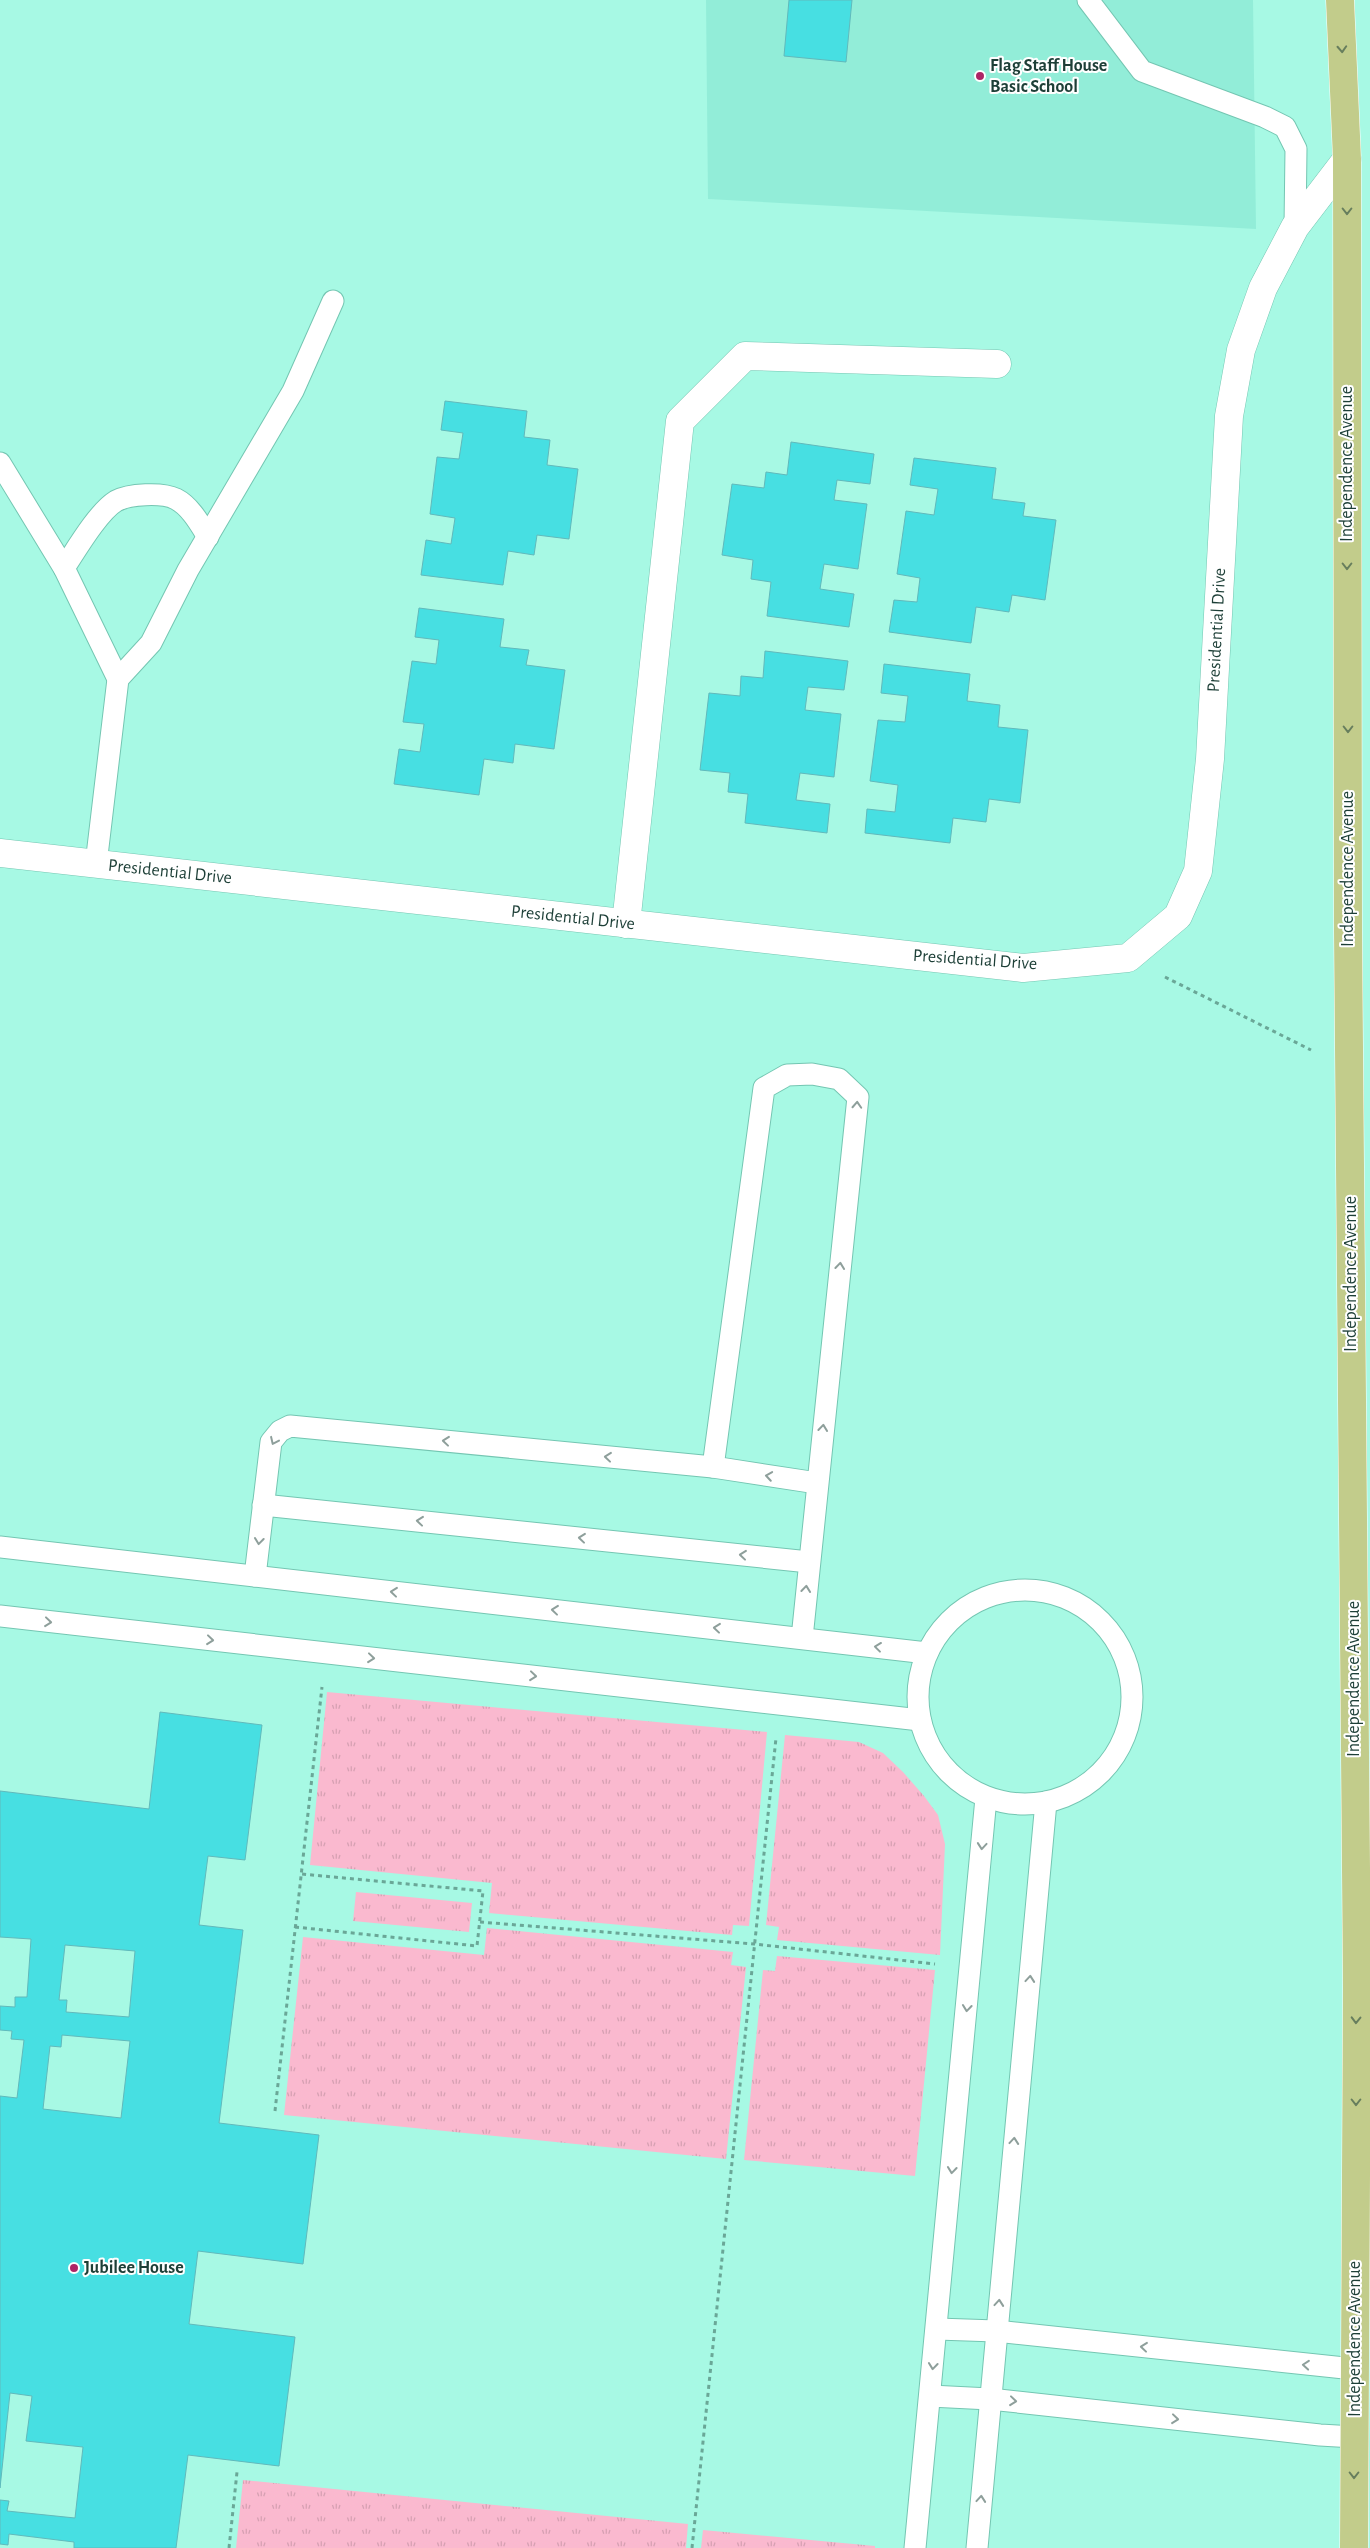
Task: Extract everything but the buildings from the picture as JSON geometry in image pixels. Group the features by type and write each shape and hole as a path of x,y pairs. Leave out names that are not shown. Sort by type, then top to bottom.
{"highway":[{"name":"Independence Avenue","path":"1340,0 1347,160 1349,1070 1357,1987 1354,2548"}],"street":[{"name":"Presidential Drive","path":"0,853 1023,968 1128,958 1178,916 1198,871 1210,759 1229,416 1241,350 1264,288 1294,227 1347,160"},
{"path":"626,924 680,421 745,356 997,364"}],"lane":[{"path":"1088,0 1142,71 1265,117 1286,127 1296,150 1294,227"},
{"path":"118,679 151,643 188,570 293,391 333,301"},
{"path":"0,464 64,568 118,679 96,864"},
{"path":"64,568 96,522 116,502 145,494 176,499 197,518 208,537"},
{"path":"713,1467 764,1088 787,1075 812,1074 839,1079 858,1097 802,1638"},
{"path":"255,1576 272,1442 280,1431 290,1426 713,1467 818,1483"},
{"path":"263,1505 809,1562"},
{"path":"0,1547 927,1653"},
{"path":"1033,1590 1069,1600 1094,1615 1109,1630 1121,1648 1129,1669 1133,1690 1126,1734 1116,1753 1103,1771 1086,1785 1067,1796 1046,1802 1006,1803 986,1798 963,1785 943,1767 928,1745 920,1720 917,1698 920,1675 927,1653 938,1634 953,1618 971,1605 990,1596 1012,1591 1033,1590"},
{"path":"0,1616 920,1720"},
{"path":"915,2548 986,1798"},
{"path":"977,2548 1046,1802"},
{"path":"936,2329 996,2331 1354,2369"},
{"path":"930,2396 990,2399 1320,2435 1354,2437"}],"path":[{"path":"1128,958 1349,1070"},
{"path":"275,2111 325,1653"},
{"path":"692,2548 779,1704"},
{"path":"295,1927 477,1946 480,1922 483,1892 301,1874"},
{"path":"480,1922 754,1944 971,1968"},
{"path":"230,2548 238,2472"}],"shaded area":[{"name":"Flag Staff House Basic School","path":"706,0 1253,0 1256,229 708,199"}],"green space":[{"path":"327,1692 767,1732 749,1926 733,1925 732,1935 489,1913 492,1883 310,1865"},
{"path":"785,1735 859,1742 883,1753 903,1772 938,1815 945,1844 940,1955 777,1940 779,1927 766,1925"},
{"path":"356,1892 472,1903 469,1932 353,1921"},
{"path":"487,1928 733,1952 731,1965 746,1967 726,2159 284,2115 303,1937 484,1955"},
{"path":"777,1956 935,1970 915,2176 744,2160 763,1970 775,1971"},
{"path":"243,2480 688,2524 686,2548 236,2548"},
{"path":"703,2530 875,2546 875,2548 701,2548"}],"place":[{"name":"Flag Staff House Basic School","path":"980,76"},
{"name":"Jubilee House","path":"74,2268"}]}
